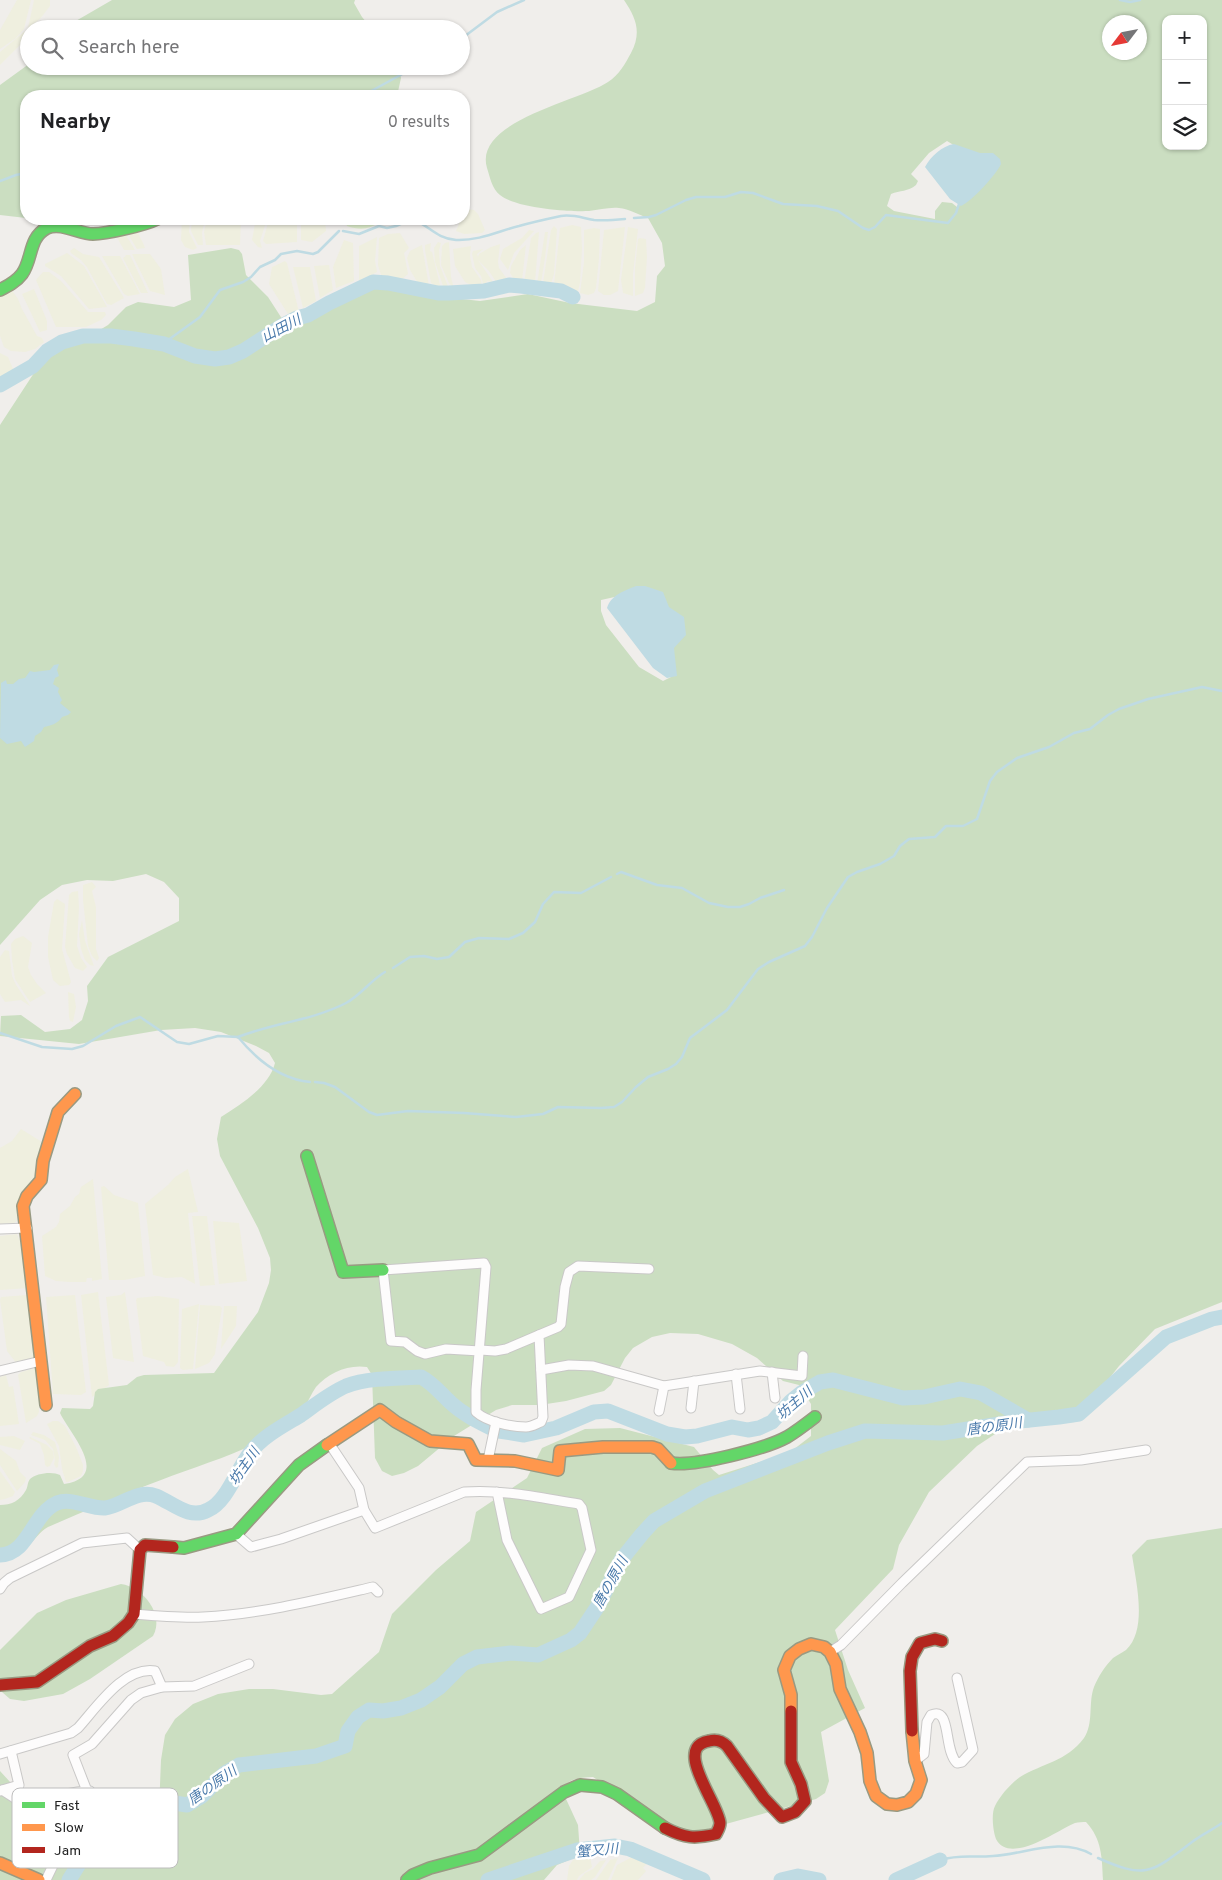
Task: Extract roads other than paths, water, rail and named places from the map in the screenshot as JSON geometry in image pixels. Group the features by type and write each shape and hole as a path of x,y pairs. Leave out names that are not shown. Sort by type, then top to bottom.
{"street":[{"path":"0,290 14,282 23,273 34,240 50,227 62,227 93,234 142,225"},
{"path":"46,1405 24,1206 27,1196 41,1180 43,1162 58,1112 75,1094"},
{"path":"307,1156 343,1272 484,1263 486,1267 475,1406 476,1412 480,1416 496,1422 528,1427 541,1422 543,1417 539,1335"},
{"path":"0,1229 27,1228"},
{"path":"383,1270 391,1341 405,1342 417,1351 425,1354 446,1349 506,1349 558,1327 569,1272 578,1266 649,1269"},
{"path":"541,1370 569,1365 593,1366 664,1386 760,1371 802,1376 803,1356"},
{"path":"0,1371 41,1360"},
{"path":"772,1372 774,1398"},
{"path":"736,1374 740,1409"},
{"path":"691,1408 694,1381"},
{"path":"659,1411 664,1386"},
{"path":"0,1685 37,1682 90,1646 113,1636 128,1623 134,1614 140,1550 145,1545 184,1548 236,1534 299,1465 380,1410 430,1441 468,1444 476,1460 515,1461 550,1470 558,1470 560,1451 565,1450 652,1447 658,1449 672,1464 695,1462 757,1448 795,1432 815,1416"},
{"path":"488,1460 496,1422"},
{"path":"329,1443 359,1488 364,1510 375,1528 464,1492 497,1492 515,1493 579,1504 582,1508 591,1550 569,1597 541,1609 507,1540 497,1492"},
{"path":"830,1652 841,1645 1027,1462 1082,1460 1146,1450"},
{"path":"236,1534 251,1547 364,1510"},
{"path":"0,1589 10,1578 82,1543 127,1538 140,1550"},
{"path":"134,1614 202,1617 243,1613 308,1602 373,1587 378,1592"},
{"path":"406,1880 410,1876 426,1869 464,1861 479,1855 564,1792 587,1784 603,1787 617,1795 666,1830 683,1836 705,1839 716,1834 720,1826 718,1812 694,1764 693,1755 696,1747 703,1742 712,1740 723,1742 770,1807 782,1817 791,1816 806,1801 791,1762 791,1695 784,1670 790,1656 799,1649 811,1644 824,1647 830,1652 836,1664 840,1689 860,1732 867,1753 870,1780 876,1796 887,1804 897,1805 908,1802 916,1794 921,1780 915,1761 910,1671 912,1656 920,1642 935,1639 942,1641"},
{"path":"86,1788 73,1755 92,1744 131,1700 141,1693 162,1687 194,1686 249,1664"},
{"path":"0,1754 63,1736 78,1728 118,1684 131,1674 147,1670 155,1671 162,1687"},
{"path":"915,1761 924,1754 927,1722 931,1715 935,1713 940,1714 945,1719 952,1758 957,1762 962,1762 973,1750 957,1678"},
{"path":"1,1790 19,1785 11,1751"},
{"path":"1,1790 12,1797"},
{"path":"0,1863 39,1880"},
{"path":"46,1880 52,1868"}],"water":[{"path":"954,144 980,153 993,153 1000,159 1001,164 983,187 961,206 950,199 925,167 937,152"},
{"path":"636,586 645,586 663,592 669,607 684,617 686,635 674,648 677,676 667,678 653,668 607,608 615,597"},
{"path":"59,664 57,670 59,676 55,678 53,684 59,688 58,692 62,700 60,703 71,712 62,717 57,723 44,727 35,736 34,741 25,747 21,741 7,744 0,738 1,683 6,680 7,684 13,684 19,679 25,678 30,671 50,670 54,665"}],"waterway":[{"path":"470,32 497,12 524,0"},
{"path":"1120,0 1130,2 1140,0"},
{"path":"373,90 400,75"},
{"path":"0,181 20,174"},
{"path":"634,218 656,215 696,197 725,197 741,192 753,193 783,204 817,206 838,211 869,230 875,227 886,215 948,223 956,213 959,204"},
{"path":"423,225 443,237 464,240 561,216 574,216 594,220 625,219"},
{"path":"343,231 359,234 379,226 387,228 398,225"},
{"path":"164,343 200,317 220,290 243,282 251,277 260,267 275,260 281,254 297,251 313,254 318,252 339,231"},
{"name":"山田川","path":"0,385 33,366 47,351 62,342 83,336 111,336 134,339 164,344 195,356 215,359 229,357 243,351 297,318 308,315 373,282 388,283 438,293 484,291 509,285 561,291 573,297"},
{"path":"315,1082 335,1087 369,1112 377,1115 408,1111 516,1117 543,1114 558,1107 614,1107 622,1102 648,1077 676,1064 682,1057 690,1038 727,1010 758,969 805,946 848,877 894,856 900,846 909,839 935,837 946,826 963,826 977,819 990,781 997,772 1017,758 1049,747 1074,733 1090,729 1119,709 1148,699 1202,687 1222,691"},
{"path":"617,874 621,872 657,885 682,888 709,903 728,907 740,907 784,890"},
{"path":"393,968 410,957 424,956 437,959 449,957 465,942 479,938 509,939 523,933 535,922 543,904 554,892 581,893 611,877"},
{"path":"238,1037 333,1009 351,1000 385,972"},
{"path":"0,1033 42,1047 72,1049 83,1046 116,1026 140,1017 177,1042 189,1044 218,1036 238,1037 270,1067 289,1077 310,1082"},
{"name":"唐の原川","path":"178,1804 187,1805 202,1796 225,1773 239,1765 316,1756 345,1746 348,1731 358,1717 369,1710 383,1711 401,1708 421,1700 440,1687 463,1664 477,1657 511,1653 538,1655 571,1640 580,1633 598,1606 621,1560 642,1534 654,1521 705,1491 828,1443 865,1431 943,1433 1079,1414 1166,1337 1222,1317"},
{"name":"坊主川","path":"0,1555 10,1553 18,1548 42,1516 57,1503 69,1501 105,1508 136,1496 149,1494 188,1512 201,1513 208,1510 221,1500 245,1460 261,1441 328,1396 354,1383 421,1377 433,1385 460,1411 491,1428"},
{"name":"坊主川","path":"499,1431 524,1435 556,1428 594,1412 608,1411 667,1434 685,1437 697,1436 732,1427 748,1430 759,1428 772,1422 801,1393 820,1382 833,1380 903,1398 924,1397 960,1389 981,1393 1028,1420"},
{"path":"1098,1858 1128,1869 1148,1870 1158,1866 1195,1839 1222,1823"},
{"name":"蟹又川","path":"488,1880 577,1850 615,1846 630,1849 703,1880"},
{"path":"940,1860 966,1856 1005,1855 1055,1847 1079,1849 1091,1854"},
{"name":"蟹又川","path":"896,1880 940,1860"},
{"name":"唐の原川","path":"69,1880 76,1868"},
{"name":"蟹又川","path":"781,1880 798,1876 819,1880"}]}
